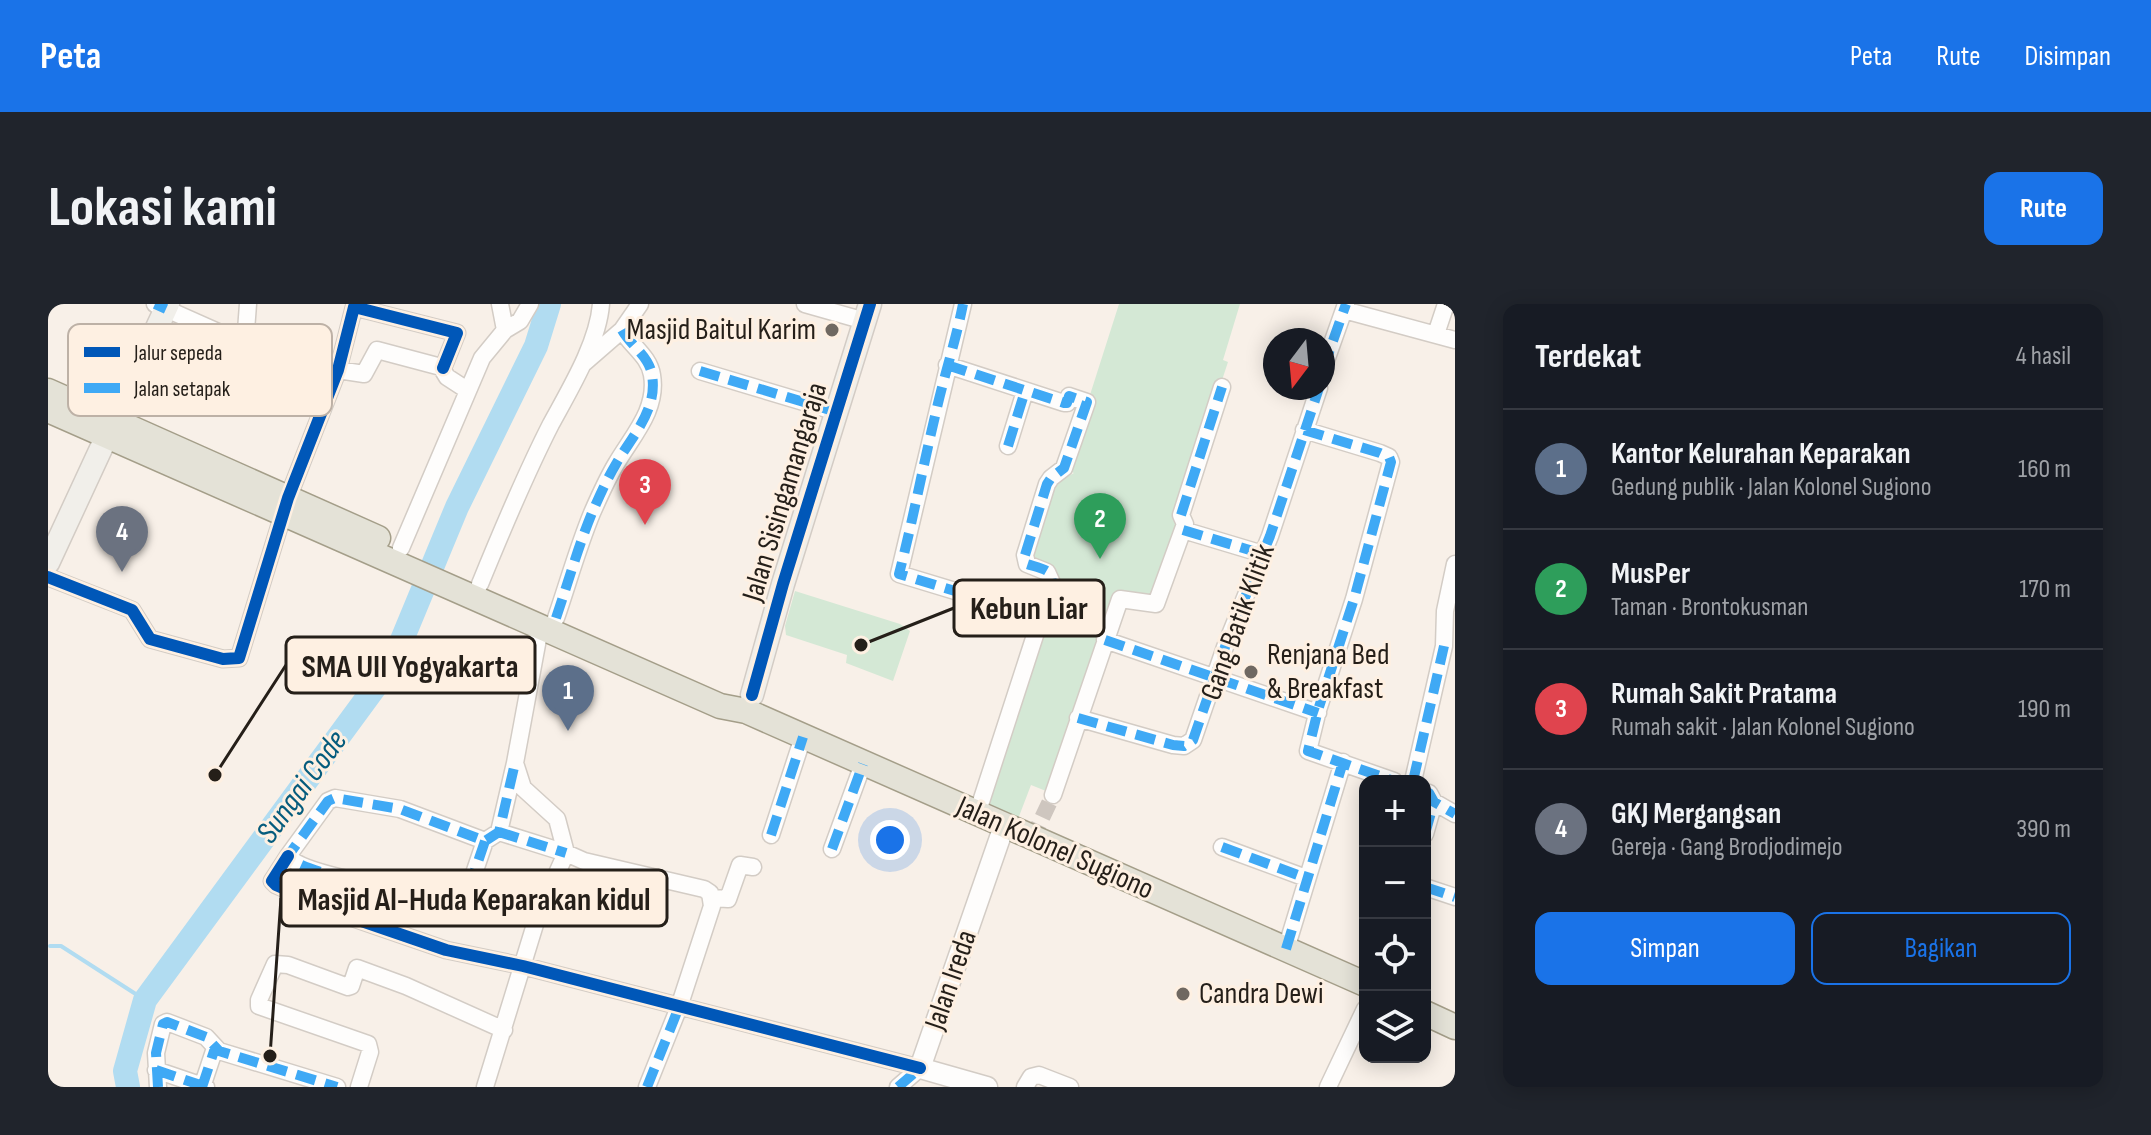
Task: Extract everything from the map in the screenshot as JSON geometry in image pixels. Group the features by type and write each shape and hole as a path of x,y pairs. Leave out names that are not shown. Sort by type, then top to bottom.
{"main road":[{"name":"Jalan Sisingamangaraja","path":"749,703 867,312"},
{"path":"48,391 68,403"},
{"path":"48,410 68,416"},
{"path":"68,416 112,429"},
{"path":"90,416 112,429 403,555"},
{"path":"48,563 117,416"},
{"name":"Jalan Kolonel Sugiono","path":"403,555 556,626 749,703 803,737 1359,981"},
{"path":"1431,1016 1455,1027"}],"street":[{"path":"246,324 248,304"},
{"path":"500,304 505,330"},
{"path":"403,555 467,390 485,352 505,330 520,321 530,304"},
{"path":"476,587 597,331 601,304"},
{"path":"579,366 622,330 640,304"},
{"path":"805,304 867,312"},
{"path":"963,304 899,574 1041,617"},
{"path":"1436,334 1446,304"},
{"path":"163,306 197,324"},
{"path":"332,386 338,370 348,306 461,328 443,368 447,377 467,390"},
{"path":"1335,335 1345,307 1455,340"},
{"path":"465,900 492,837 592,514 617,462 648,411 652,373 646,360 622,330"},
{"path":"332,368 364,374 377,350 443,368"},
{"path":"947,365 1064,403 1067,403 1069,396 1087,402 1064,468 1047,484 1025,555 1027,564 1050,576 1052,583 977,814"},
{"path":"700,371 837,412"},
{"path":"1053,795 1120,599 1156,604 1185,524 1181,515 1222,387"},
{"path":"1008,446 1025,391"},
{"name":"Gang Batik Klitik","path":"1078,718 1173,745 1184,746 1193,740 1263,554 1315,400"},
{"path":"48,577 132,610 150,639 234,660 242,653 286,506 320,416"},
{"path":"1304,430 1380,453 1389,457 1391,462 1308,751 1378,775"},
{"path":"1183,530 1263,554"},
{"path":"1415,775 1450,648 1445,611 1455,564"},
{"path":"1105,640 1318,713"},
{"path":"771,835 803,737"},
{"path":"1286,949 1343,762"},
{"path":"485,1087 537,918 566,853 557,819 523,788 515,763"},
{"path":"832,849 863,764"},
{"path":"753,867 740,865 728,899 712,898 704,889 492,837 400,809 335,798 328,801 272,881 283,889 347,916 433,946 523,966 920,1068"},
{"path":"1431,798 1455,814"},
{"name":"Jalan Ireda","path":"987,1087 920,1068 1004,826"},
{"path":"1222,847 1306,878"},
{"path":"288,856 293,862 309,868 351,879 465,900 537,918"},
{"path":"1431,889 1455,897"},
{"path":"647,1087 679,1007 712,898"},
{"path":"359,1087 370,1052 368,1044 259,1006 275,964 288,965 348,987 357,968 406,986 504,1030"},
{"path":"215,1048 203,1087 157,1078 156,1053 164,1022 206,1037 215,1048 337,1087"},
{"path":"1328,1087 1359,1022"},
{"path":"898,1087 920,1068"},
{"path":"1025,1087 1031,1077 1039,1075 1070,1087"}],"green space":[{"path":"1119,304 1240,304 1223,360 1228,362 1190,477 1155,602 1116,598 1046,791 1031,785 1018,819 983,805 1059,578 1053,570 1031,562 1054,484 1074,473 1066,470"},
{"path":"795,591 900,624 910,631 893,681 846,663 847,655 786,635 785,626"}],"waterway":[{"name":"Sungai Code","path":"128,1087 125,1071 145,1000 392,664 457,507 536,346 549,304"},
{"path":"50,946 61,946 145,1000"}],"tunnel":[{"path":"1032,839 1053,795"}],"marked path":[{"path":"155,304 166,309"},
{"path":"947,365 1064,403 1067,403 1069,396 1087,402 1064,468 1047,484 1025,555 1027,564 1047,571 1052,581 1041,617 899,574 939,398 943,385 946,372 950,358 953,344 957,331 963,304"},
{"path":"1335,335 1346,304"},
{"path":"556,618 592,513 651,400 650,368 622,330"},
{"path":"700,371 837,412"},
{"path":"1181,515 1222,387"},
{"path":"1008,446 1025,391"},
{"path":"1078,718 1173,745 1184,746 1193,740 1225,647 1270,536 1315,400"},
{"path":"1304,430 1380,453 1389,457 1391,462 1308,751 1377,775"},
{"path":"1183,530 1263,554"},
{"path":"1105,640 1318,713"},
{"path":"1414,775 1444,646"},
{"path":"771,835 803,737"},
{"path":"1286,949 1343,762"},
{"path":"485,841 465,900 343,878 299,864 288,856 328,801 335,798 400,809 485,841 499,832 515,763"},
{"path":"832,849 863,764"},
{"path":"1431,797 1434,802 1455,814"},
{"path":"1431,813 1434,802"},
{"path":"499,832 566,853"},
{"path":"1222,847 1306,878"},
{"path":"1431,889 1455,897"},
{"path":"465,900 537,918"},
{"path":"647,1087 679,1007"},
{"path":"158,1087 156,1053 163,1024 167,1022 206,1037 219,1051 337,1087"},
{"path":"202,1087 215,1048"},
{"path":"898,1087 920,1068"},
{"path":"156,1070 206,1087"}],"cycle path":[{"path":"752,695 870,304"},
{"path":"332,385 354,307 457,333 443,368"},
{"path":"48,577 132,610 150,639 223,659 239,658 288,498 320,416"},
{"path":"288,856 272,881 276,885 347,916 446,950 523,966 920,1068"}],"place":[{"name":"Masjid Baitul Karim","path":"832,330"},
{"name":"Rumah Sakit Pratama","path":"645,525"},
{"name":"MusPer","path":"1100,559"},
{"name":"GKJ Mergangsan","path":"122,572"},
{"name":"Kebun Liar","path":"861,645"},
{"name":"Renjana Bed & Breakfast","path":"1251,672"},
{"name":"Kantor Kelurahan Keparakan","path":"568,731"},
{"name":"SMA UII Yogyakarta","path":"215,775"},
{"name":"Candra Dewi","path":"1183,994"},
{"name":"Masjid Al-Huda Keparakan kidul","path":"270,1056"}]}
